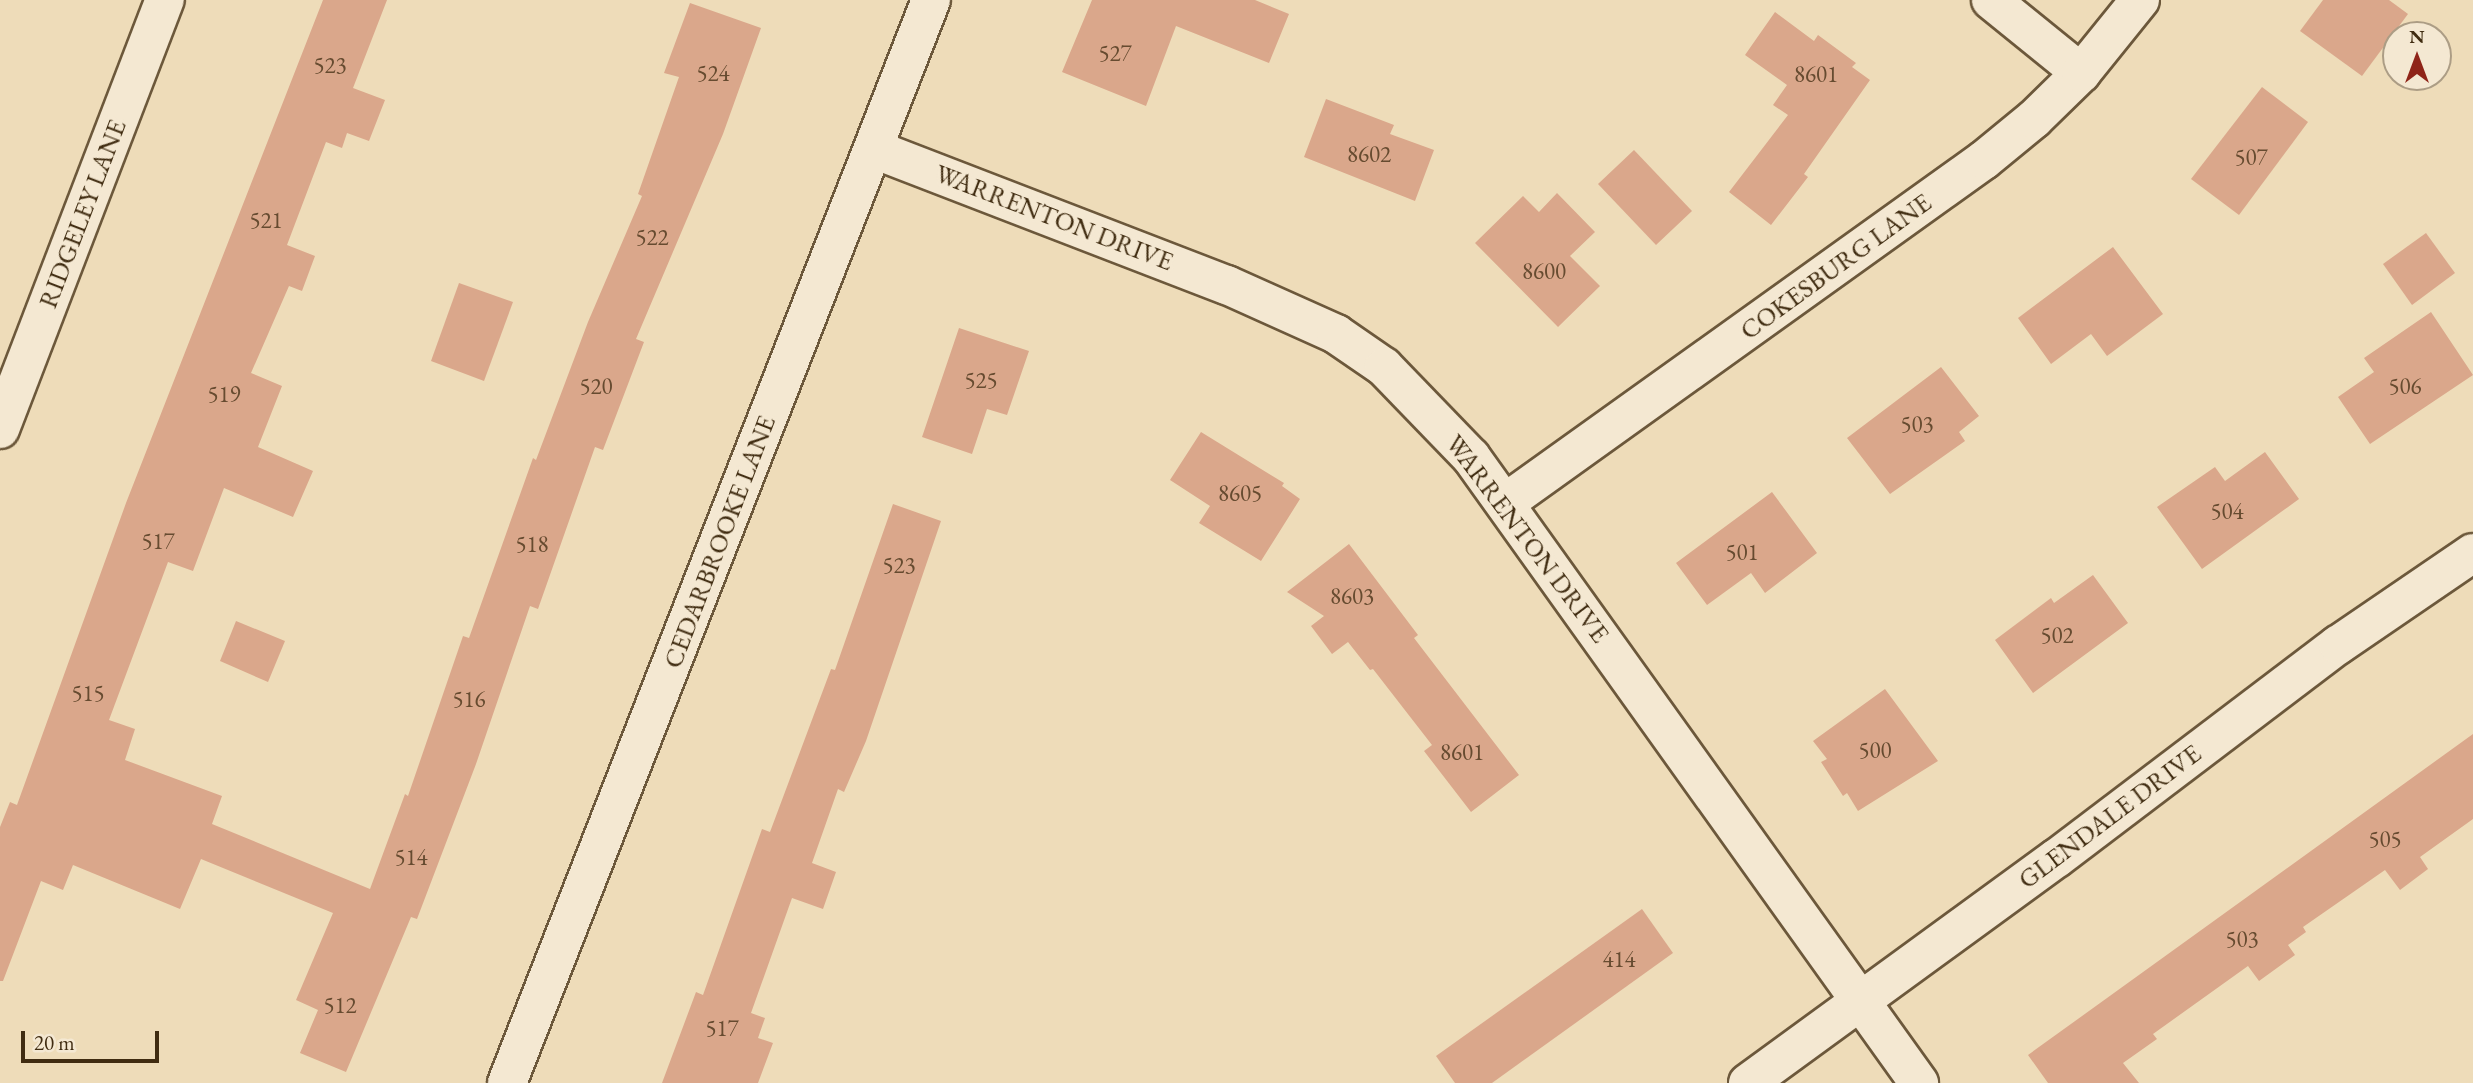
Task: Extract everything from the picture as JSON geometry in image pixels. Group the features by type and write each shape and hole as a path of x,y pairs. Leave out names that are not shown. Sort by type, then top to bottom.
{"street":[{"name":"RIDGELEY LANE","path":"0,429 165,0"},
{"name":"CEDARBROOKE LANE","path":"507,1083 931,0"},
{"path":"1992,0 2081,73"},
{"name":"COKESBURG LANE","path":"1504,503 1984,160 2034,119 2081,73 2140,0"},
{"name":"WARRENTON DRIVE","path":"874,149 1227,285 1336,334 1384,367 1471,457 1919,1083"},
{"name":"GLENDALE DRIVE","path":"1748,1083 2057,858 2338,645 2473,553"}],"building":[{"path":"323,0 387,0 353,88 385,100 369,141 347,133 342,148 326,142 287,245 315,256 302,291 289,286 251,373 282,386 258,447 313,471 293,517 224,488 193,571 168,562 109,720 135,729 125,760 222,796 212,824 370,889 405,794 408,796 463,636 469,638 533,458 536,460 588,322 642,196 638,194 679,77 664,73 690,3 761,28 723,134 636,339 644,342 603,450 595,447 538,609 530,606 476,764 417,919 411,917 346,1072 300,1053 318,1010 296,1000 333,913 201,859 180,909 73,865 63,890 41,881 3,981 0,981 0,827 10,802 17,805 126,503"},
{"path":"1092,0 1255,0 1289,14 1269,63 1176,26 1146,106 1062,72"},
{"path":"2323,0 2389,0 2408,14 2403,21 2382,21 2382,49 2362,76 2300,31"},
{"path":"1775,12 1814,41 1818,35 1856,63 1852,67 1870,80 1804,174 1808,177 1771,225 1729,192 1788,115 1773,105 1787,85 1745,55"},
{"path":"2262,87 2308,122 2239,215 2191,179"},
{"path":"1326,99 1394,125 1390,134 1434,150 1415,201 1304,157"},
{"path":"1634,150 1692,211 1656,245 1598,184"},
{"path":"1557,193 1595,232 1570,256 1600,286 1558,327 1475,243 1523,196 1539,212"},
{"path":"2426,233 2455,273 2412,305 2383,264"},
{"path":"2113,247 2163,314 2107,356 2091,334 2051,364 2018,318"},
{"path":"459,283 513,302 484,381 431,361"},
{"path":"2431,312 2473,375 2370,444 2338,397 2374,372 2364,358"},
{"path":"959,328 1029,351 1007,415 987,409 972,454 922,437"},
{"path":"1941,367 1979,416 1959,432 1965,441 1890,494 1847,438"},
{"path":"1201,432 1284,483 1282,486 1300,499 1261,561 1199,523 1210,506 1170,480"},
{"path":"2265,452 2299,499 2202,569 2157,507 2215,467 2225,481"},
{"path":"1772,492 1817,553 1765,593 1751,573 1707,605 1676,563"},
{"path":"893,504 941,521 866,741 844,792 838,789 812,863 836,872 823,909 792,898 751,1013 765,1018 758,1038 773,1043 758,1083 662,1083 696,992 703,995 762,829 770,832 831,669 835,670"},
{"path":"1349,544 1418,635 1414,638 1519,775 1471,812 1424,751 1432,745 1373,669 1370,670 1348,642 1332,654 1311,626 1324,616 1287,592"},
{"path":"2093,575 2128,623 2033,693 1995,640 2051,598 2054,603"},
{"path":"236,621 285,641 268,682 220,661"},
{"path":"1885,689 1938,761 1858,811 1847,793 1843,796 1821,762 1827,759 1813,741"},
{"path":"2473,734 2473,819 2420,857 2428,869 2400,890 2385,870 2303,927 2306,932 2288,945 2295,955 2259,981 2248,966 2153,1034 2157,1039 2123,1063 2139,1083 2048,1083 2028,1055"},
{"path":"1642,909 1673,953 1492,1083 1455,1083 1436,1056"}]}
